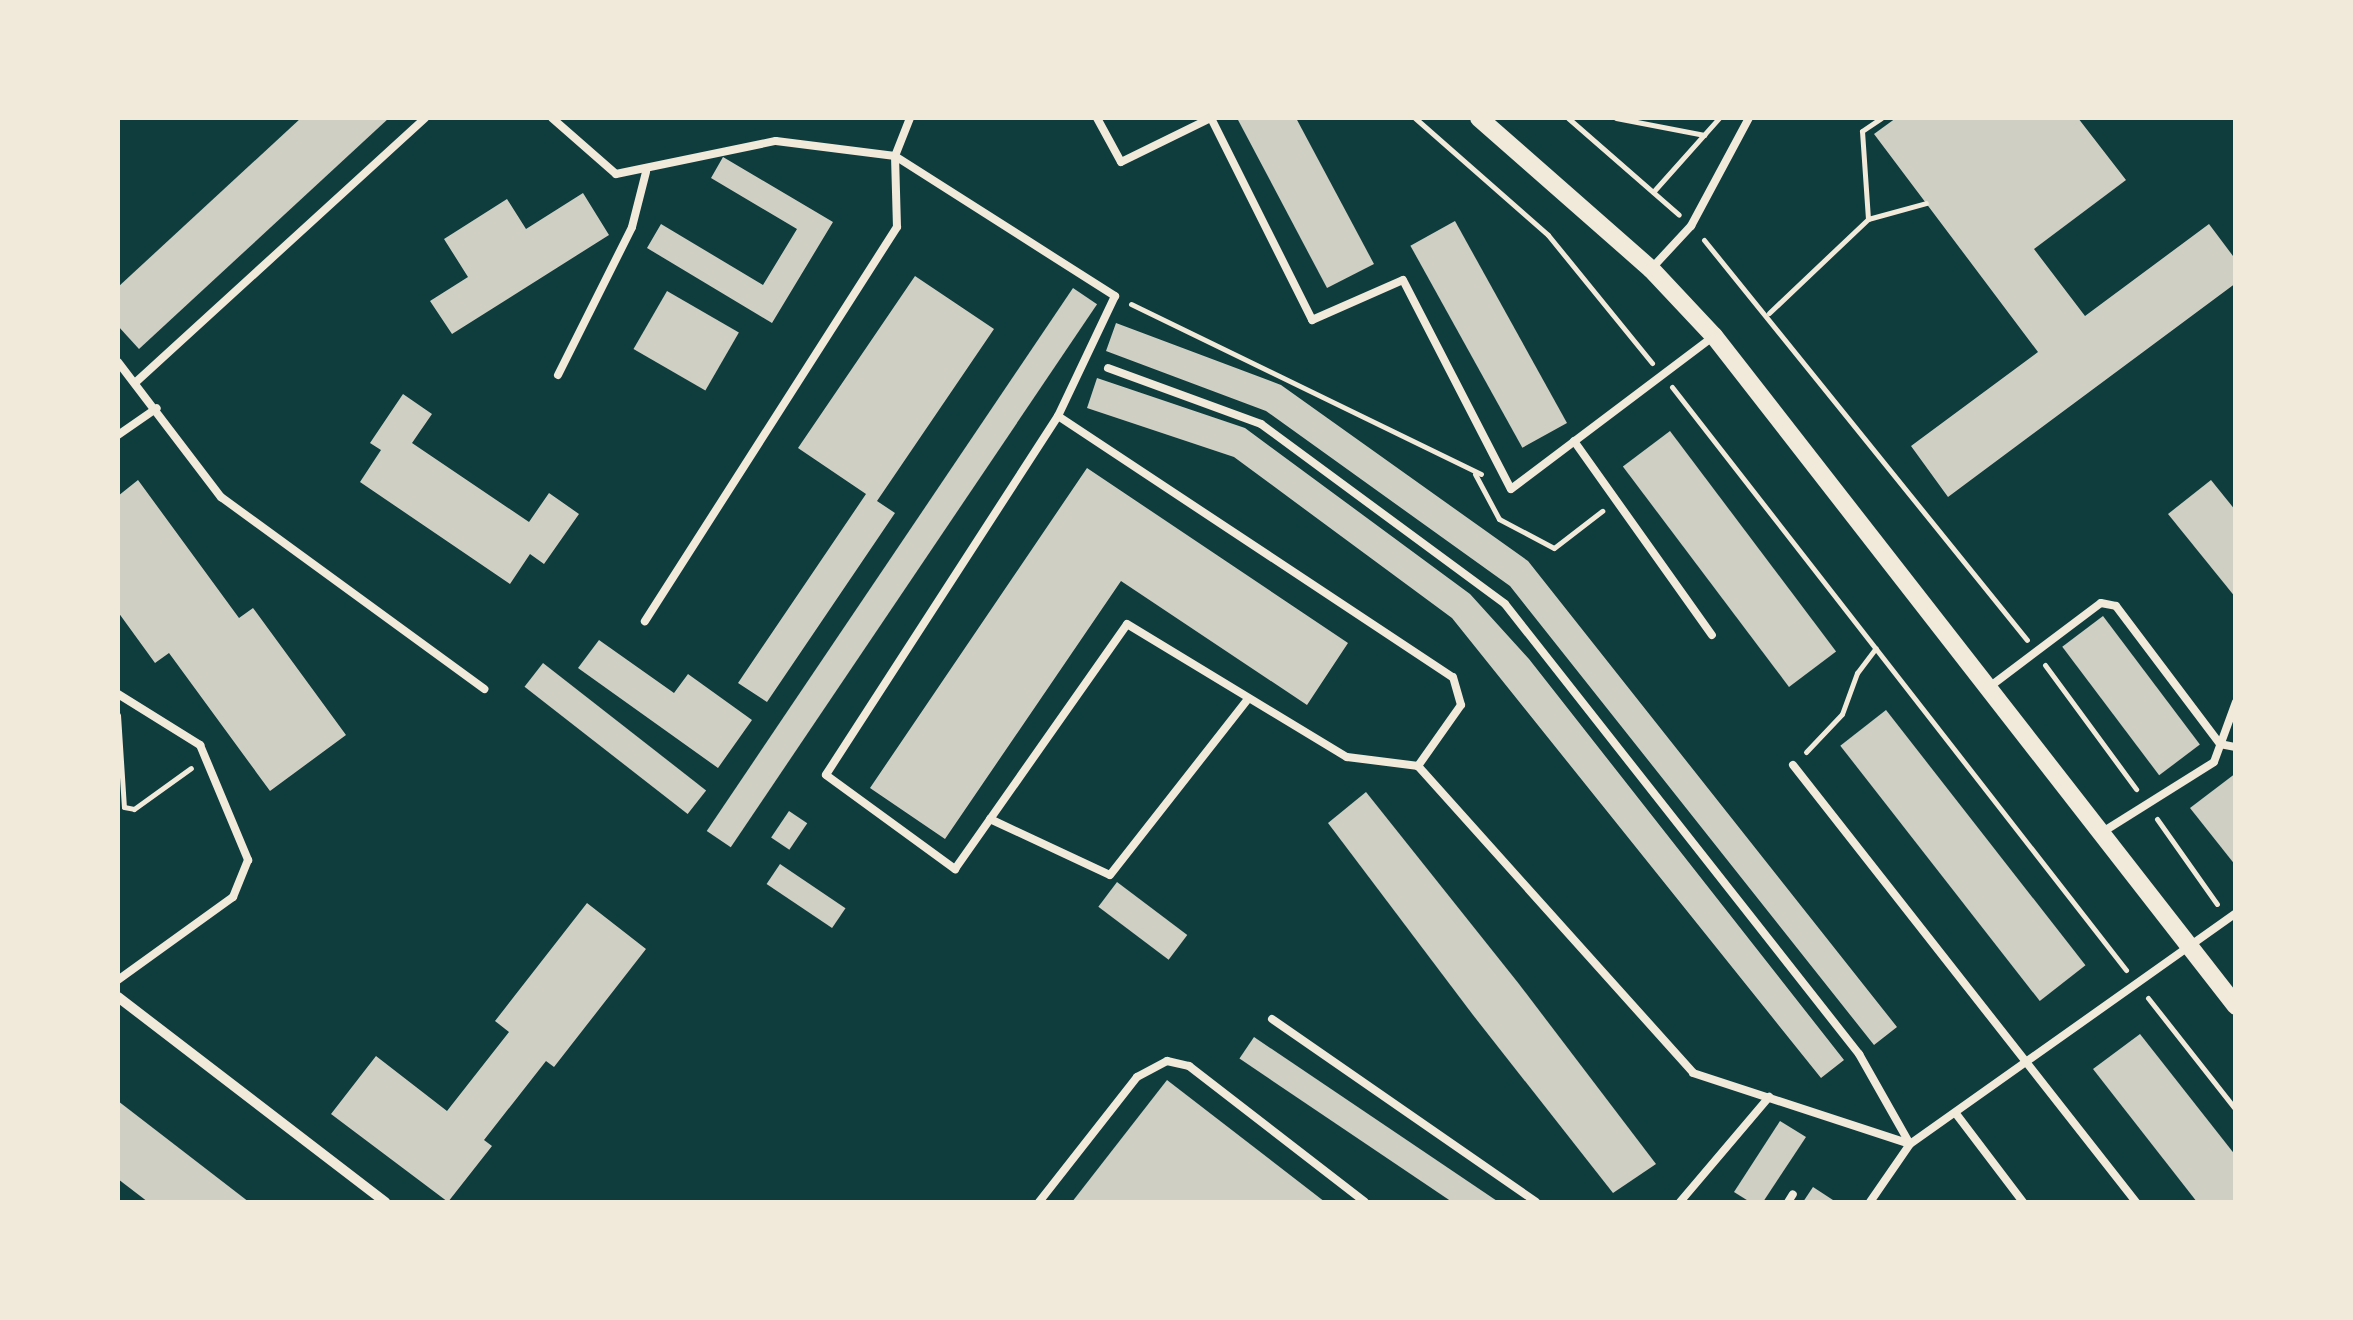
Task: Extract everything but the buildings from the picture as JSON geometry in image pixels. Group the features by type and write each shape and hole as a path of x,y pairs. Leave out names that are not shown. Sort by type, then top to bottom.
{"street":[{"path":"1479,118 1651,268 1714,336 2236,1006"},
{"path":"118,997 384,1202"}],"lane":[{"path":"136,382 425,118"},
{"path":"552,118 616,174 646,172 776,141 895,156 1115,296 1058,416 826,776 954,869 1127,624 1247,700 1347,756 1418,766 1693,1073 1910,1144"},
{"path":"645,621 897,227 895,156 910,118"},
{"path":"1097,118 1120,162 1211,118 1312,320 1402,280 1511,489 1714,336"},
{"path":"1651,268 1691,226 1748,118"},
{"path":"558,375 632,227 646,172"},
{"path":"118,362 234,508 484,689"},
{"path":"1108,368 1262,424 1505,604 1859,1054 1910,1144"},
{"path":"118,436 157,408"},
{"path":"1058,416 1453,677 1461,705 1418,766"},
{"path":"1574,442 1712,635"},
{"path":"1988,688 2101,603 2116,606 2220,744 2236,747"},
{"path":"118,694 197,741 248,854 240,888 118,980"},
{"path":"990,819 1110,875 1247,700"},
{"path":"2101,833 2214,762 2236,702"},
{"path":"1793,765 2136,1202"},
{"path":"1870,1202 1910,1144 1957,1115 2134,981 2192,949 2232,916"},
{"path":"1272,1018 1536,1202"},
{"path":"1039,1202 1137,1077 1167,1061 1189,1066 1365,1202"},
{"path":"1680,1202 1770,1097"},
{"path":"1957,1115 2023,1202"}],"path":[{"path":"1414,118 1548,235 1662,375 2236,1110"},
{"path":"1568,118 1691,226 1769,313 2036,652 2232,916"},
{"path":"1616,118 1704,135"},
{"path":"1654,192 1719,118"},
{"path":"1868,220 1862,131 1881,118"},
{"path":"1769,313 1868,220 1926,203"},
{"path":"1115,296 1511,489"},
{"path":"1474,471 1498,519 1554,548 1616,500"},
{"path":"1793,765 1842,714 1857,673 1876,648"},
{"path":"118,712 120,806 134,809 206,757"}]}
